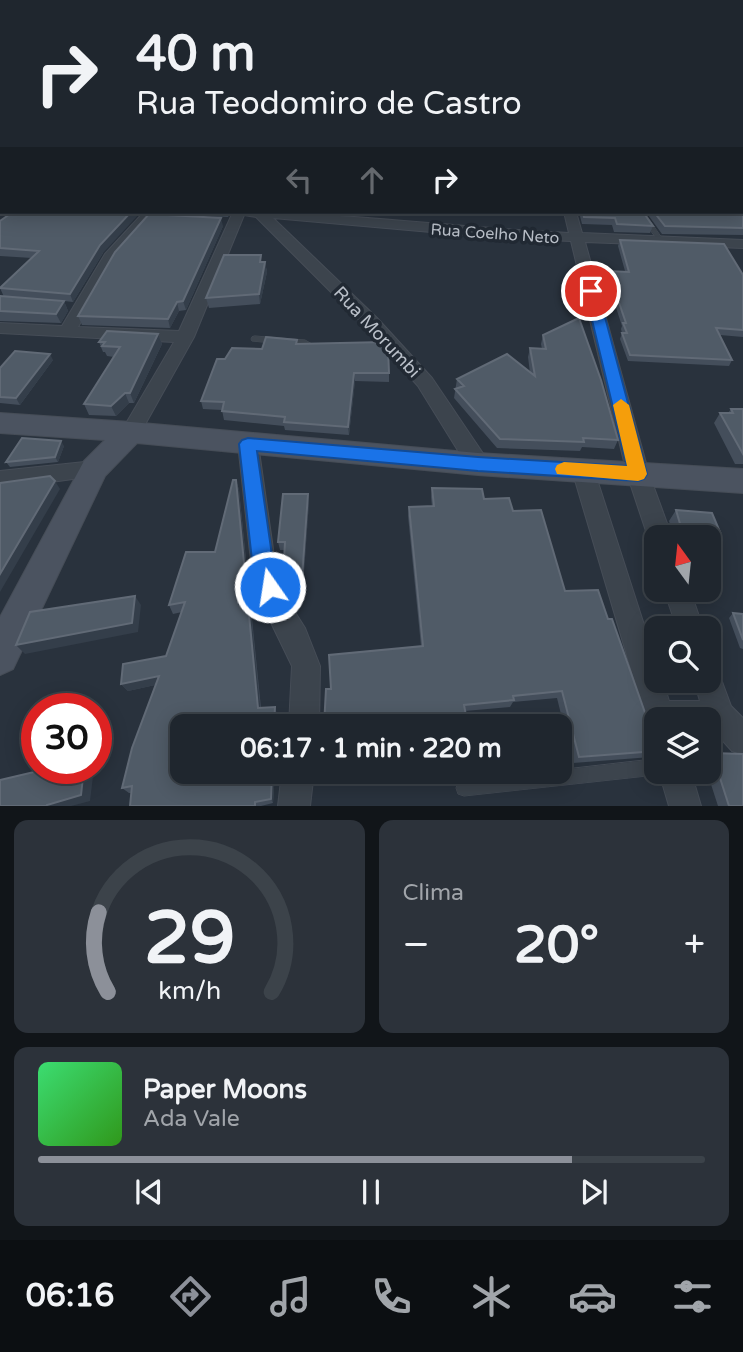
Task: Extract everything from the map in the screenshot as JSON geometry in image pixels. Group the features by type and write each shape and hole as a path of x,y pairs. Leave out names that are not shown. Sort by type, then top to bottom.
{"street":[{"name":"Rua Morumbi","path":"261,214 384,345 425,382 478,464"},
{"name":"Rua Coelho Neto","path":"280,214 448,230 743,244"},
{"path":"571,214 638,474 656,525"},
{"path":"67,332 75,307 110,257 151,216"},
{"path":"0,656 94,468 131,432 185,337 236,217"},
{"path":"0,328 185,337"},
{"path":"0,423 131,432 478,464 743,481"},
{"path":"248,444 264,569 275,604 295,638 306,666 304,714"},
{"path":"0,480 94,468"},
{"path":"583,470 656,707"},
{"path":"721,717 743,740"},
{"path":"294,806 297,784"},
{"path":"679,784 685,806"}],"lane":[{"path":"642,214 661,241"},
{"path":"255,339 305,342 310,347 324,347"},
{"path":"464,788 644,768"}],"building":[{"path":"10,214 129,214 100,245 70,294 0,288 39,251 0,248 0,221"},
{"path":"149,214 221,218 183,301 177,302 168,319 78,316 115,252"},
{"path":"583,214 644,214 653,226 617,224 615,218 584,217"},
{"path":"656,214 743,214 743,228 665,226"},
{"path":"620,240 724,244 743,275 743,330 716,328 732,360 630,355 622,333 627,333 623,323 626,323 608,271 629,272"},
{"path":"224,255 261,255 260,262 265,262 259,294 206,298"},
{"path":"0,296 64,301 56,314 0,311"},
{"path":"579,318 618,440 583,438 584,442 500,439 455,389 464,386 457,379 507,354 535,376 530,348 546,349 543,335"},
{"path":"107,331 158,334 130,393 125,393 111,406 84,404 120,347 102,346 105,342 99,342"},
{"path":"266,337 297,340 296,344 384,342 388,348 389,373 354,373 348,427 284,422 285,417 222,411 224,402 201,401 217,359 225,359 232,348 262,349"},
{"path":"15,351 50,354 16,398 0,397 0,368"},
{"path":"731,409 743,409 743,454 720,413 733,413"},
{"path":"22,438 61,441 55,457 6,462"},
{"path":"50,476 55,481 0,574 0,483"},
{"path":"233,480 236,480 258,708 275,707 275,714 170,714 170,784 272,784 271,799 255,802 255,806 130,806 132,786 122,788 132,748 159,676 121,684 123,664 166,656 185,602 169,605 186,552 215,552"},
{"path":"432,488 482,489 484,499 509,498 513,511 541,510 565,591 598,590 608,619 612,619 644,710 644,752 579,757 572,730 572,714 568,714 562,691 513,696 514,700 464,705 466,714 325,714 326,689 331,689 329,655 423,646 409,507 434,506"},
{"path":"283,494 308,494 301,592 289,592 283,578 285,542 278,542"},
{"path":"676,510 712,513 717,525 680,525"},
{"path":"135,596 132,623 16,645 30,612"},
{"path":"733,613 743,614 743,640"},
{"path":"721,753 743,754 743,806 729,806 721,781"},
{"path":"21,775 21,784 82,784 81,795 47,806 0,806 0,780"}],"slow traffic":[{"path":"564,469 638,474 621,405"}],"route":[{"path":"270,587 264,569 248,444 478,464 638,474 591,291"}]}
